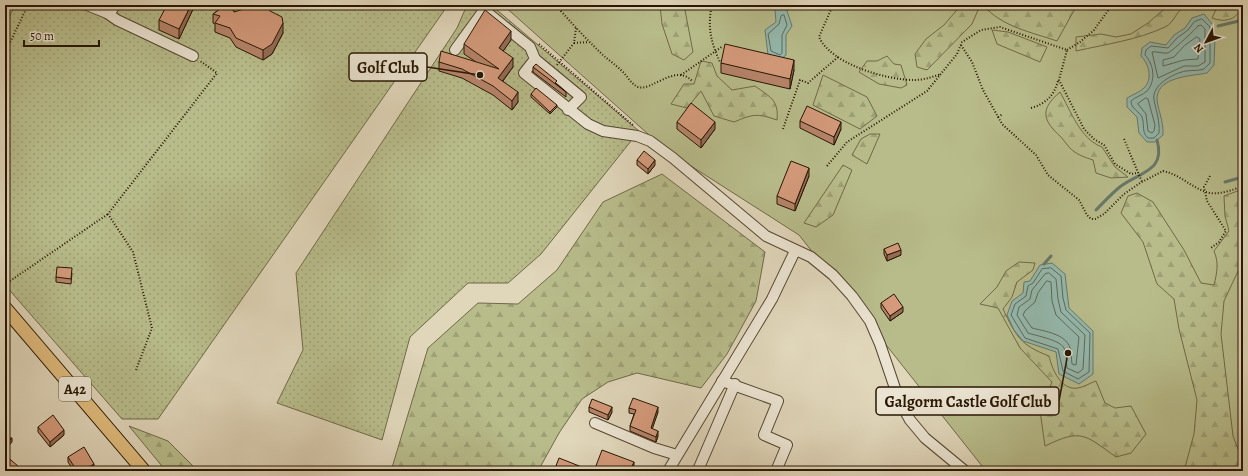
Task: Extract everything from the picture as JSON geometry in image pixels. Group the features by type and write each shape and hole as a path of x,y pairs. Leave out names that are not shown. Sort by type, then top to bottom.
{"main road":[{"name":"A42","path":"5,308 144,471"}],"lane":[{"path":"87,5 107,13 117,20 193,56"},
{"path":"107,13 112,10 115,5"},
{"path":"455,50 484,10 530,47 536,59 581,97 568,110"},
{"path":"536,59 524,72 568,110 588,124 603,131 637,136 650,141 673,158 766,236 795,251 811,257 833,275 852,296 872,327 880,344 899,400 910,420 925,438 965,471"},
{"path":"668,471 772,299 795,251"},
{"path":"722,381 778,400 764,435 787,445 778,470"},
{"path":"701,471 698,470 734,384"},
{"path":"596,423 654,448 677,455"}],"path":[{"path":"5,54 28,5"},
{"path":"562,5 561,11 576,28 623,72 633,84 639,87 646,87 662,79 681,75 714,50 723,46"},
{"path":"712,5 709,30 714,50 720,62"},
{"path":"832,5 819,37 822,45 838,57 859,68 899,78 913,80 927,79 942,74"},
{"path":"1031,108 1047,101 1055,90 1067,50 1094,30 1112,5"},
{"path":"828,166 847,142 927,91 957,54 961,45 981,30 1000,27 1067,50"},
{"path":"550,71 560,62 574,43 576,28"},
{"path":"536,41 635,127"},
{"path":"574,43 590,42"},
{"path":"961,45 972,62 983,90 997,117 1012,134 1036,155 1048,174 1079,200 1087,215 1091,219 1095,219 1104,214 1124,194 1163,171 1180,177 1205,192 1219,192 1243,186"},
{"path":"5,283 108,214 216,73 193,56"},
{"path":"783,129 800,80 808,83 838,57"},
{"path":"681,75 692,81"},
{"path":"1058,80 1084,129 1094,139 1104,145 1115,164 1131,174 1137,173"},
{"path":"997,117 1003,114"},
{"path":"1124,139 1142,182"},
{"path":"1210,176 1204,187 1207,201 1226,231 1218,242 1211,248"},
{"path":"108,214 133,252 152,328 136,370"},
{"path":"5,274 10,281"}],"green space":[{"path":"15,5 448,5 158,419 122,419 5,285 5,26"},
{"path":"467,5 491,5 639,131 541,254 508,283 468,283 410,337 382,440 277,403 303,350 296,273 457,28"},
{"path":"503,5 1243,5 1243,471 986,471 799,235 666,150"},
{"path":"660,5 684,5 693,52 684,60 672,54 662,24"},
{"path":"961,5 971,5 978,10 972,24 927,70 917,67 915,54 926,39 944,25"},
{"path":"983,5 1077,5 1057,41 1008,24 999,19"},
{"path":"1169,5 1189,5 1181,9 1169,25 1165,27 1122,41 1076,51 1076,37 1101,34 1116,37 1131,34 1148,23"},
{"path":"1218,5 1242,5 1234,17 1222,20 1212,18"},
{"path":"992,30 1008,32 1047,47 1040,62 997,44"},
{"path":"887,56 894,64 901,65 907,85 901,88 879,84 859,72 867,61 877,61"},
{"path":"701,61 712,63 717,76 732,90 755,86 765,93 775,103 777,108 777,120 765,116 755,115 734,122 714,116 701,91 687,108 671,104 684,84 694,84"},
{"path":"823,75 867,97 877,116 860,129 813,105"},
{"path":"1060,92 1072,116 1082,131 1094,143 1102,147 1115,167 1128,177 1111,178 1096,173 1093,160 1074,152 1050,125 1047,120 1047,109 1049,104"},
{"path":"870,134 880,134 867,164 852,155 861,139"},
{"path":"843,165 852,170 833,215 816,227 804,223"},
{"path":"662,174 765,252 756,301 727,354 701,388 637,373 608,382 582,399 559,433 538,471 391,471 428,348 478,303 518,304 557,270 603,202"},
{"path":"1243,189 1243,265 1239,269 1224,301 1221,334 1233,436 1243,462 1243,471 1184,471 1194,434 1197,400 1179,329 1174,299 1157,284 1143,242 1121,213 1128,196 1137,193 1153,202 1184,250 1201,283 1214,285 1217,259 1214,251 1229,231 1225,216 1224,196"},
{"path":"1019,262 1035,263 1033,270 1017,282 1012,297 1003,309 1016,333 1031,348 1049,356 1052,367 1062,383 1072,388 1078,388 1096,381 1105,403 1115,408 1131,406 1146,434 1131,453 1116,457 1097,443 1083,436 1067,437 1045,446 1040,411 1052,382 1020,348 998,308 980,304 997,287 1006,271"},
{"path":"129,426 168,441 198,471 166,471"}],"water":[{"path":"772,5 785,5 792,26 786,35 786,55 781,59 768,55 765,30 776,22 775,10"},
{"path":"1204,14 1213,25 1215,38 1214,65 1207,73 1177,78 1163,85 1157,98 1163,135 1155,142 1147,142 1139,133 1137,117 1127,107 1127,98 1138,92 1147,84 1149,72 1144,59 1141,56 1142,48 1150,42 1166,45 1174,35 1185,28 1192,18"},
{"path":"1052,263 1065,274 1069,308 1093,331 1093,374 1079,384 1059,374 1056,352 1023,341 1014,330 1007,315 1012,301 1023,293 1024,282 1030,281 1040,265"}],"building":[{"path":"167,5 191,5 179,29 159,20"},
{"path":"222,5 231,5 234,12 247,8 248,5 266,5 270,11 282,17 283,23 272,44 263,50 236,38 230,28 215,23 220,16 213,14 220,9"},
{"path":"485,10 511,31 499,48 513,58 498,78 518,92 512,101 493,86 462,69 439,62 441,51 499,69 464,44"},
{"path":"725,44 794,60 790,79 721,63"},
{"path":"536,64 557,81 555,83 566,92 533,67"},
{"path":"536,88 557,105 550,112 531,94"},
{"path":"691,103 715,122 701,140 677,122"},
{"path":"807,106 841,122 834,137 800,121"},
{"path":"644,151 655,160 648,169 637,160"},
{"path":"791,161 809,168 795,204 777,196"},
{"path":"898,243 901,250 887,255 884,249"},
{"path":"57,267 72,268 71,279 56,277"},
{"path":"894,294 903,307 890,316 881,303"},
{"path":"633,398 658,407 651,428 658,431 656,437 630,426 636,410 629,408"},
{"path":"592,399 612,407 608,415 589,407"},
{"path":"53,415 64,430 50,442 38,427"},
{"path":"5,437 12,438 5,446"},
{"path":"84,447 94,464 82,471 77,471 68,457"},
{"path":"602,450 634,462 630,470 594,471"},
{"path":"5,455 18,466 14,471 5,471"},
{"path":"559,458 592,471 554,471"}],"waterway":[{"path":"1218,26 1243,20"},
{"path":"1096,210 1121,186 1150,169 1155,164 1158,158 1159,150 1157,140"},
{"path":"1225,182 1243,177"},
{"path":"1044,264 1051,256"}],"place":[{"name":"Golf Club","path":"480,75"},
{"name":"Galgorm Castle Golf Club","path":"1068,353"}]}
